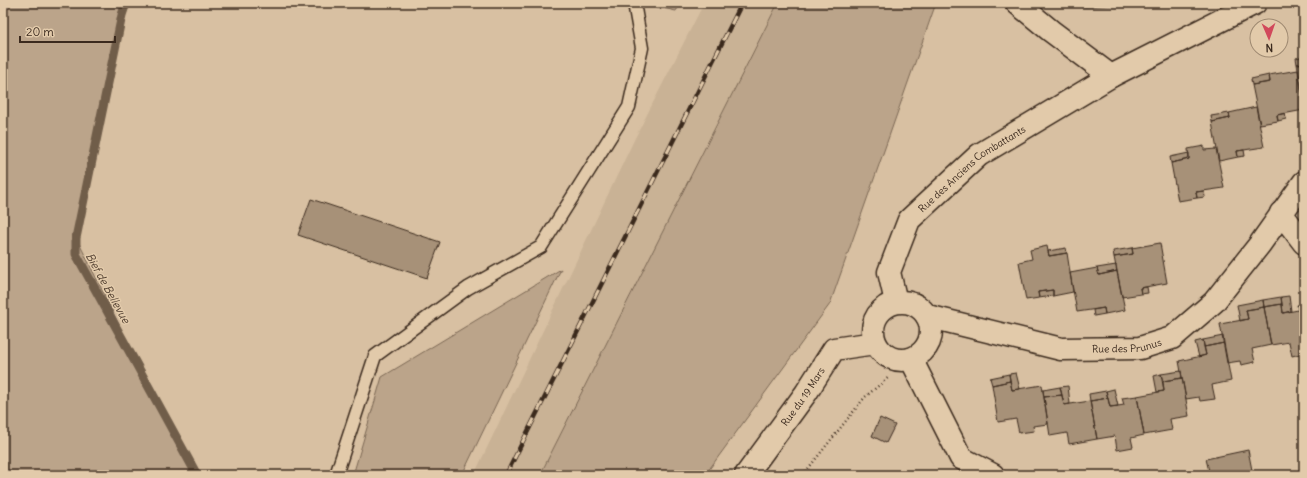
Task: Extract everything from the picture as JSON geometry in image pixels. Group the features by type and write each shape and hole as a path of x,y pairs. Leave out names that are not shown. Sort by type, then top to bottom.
{"street":[{"path":"1017,3 1051,32 1111,76"},
{"name":"Rue des Anciens Combattants","path":"896,302 889,272 909,220 980,155 1111,76 1254,3"},
{"name":"Rue des Prunus","path":"927,316 1061,349 1140,348 1172,338 1214,302 1260,244 1304,182"},
{"path":"1281,213 1304,243"},
{"path":"896,302 912,303 927,316 931,326 930,337 927,347 920,354 911,359 901,360 889,358 880,352 872,334 873,323 879,313 886,306 896,302"},
{"name":"Rue du 19 Mars","path":"746,475 806,393 834,349 875,343"},
{"path":"911,359 961,458 993,475"}],"lane":[{"path":"336,475 375,356 468,288 542,247 629,107 642,48 634,3"}],"path":[{"path":"803,475 865,397 911,359"}],"shaded area":[{"path":"3,3 121,3 78,241 193,475 3,475"},
{"path":"640,3 681,3 676,11"},
{"path":"704,3 778,3 540,475 474,475 635,138"},
{"path":"778,3 936,3 830,304 705,475 540,475"},
{"path":"1069,3 1151,3 1085,7"},
{"path":"561,269 462,475 353,475 382,377"}],"building":[{"path":"1304,56 1304,63 1297,64 1296,58"},
{"path":"1304,63 1304,104 1297,64"},
{"path":"1298,70 1304,110 1277,115 1278,121 1260,124 1252,85 1270,82 1269,75"},
{"path":"1269,75 1270,82 1252,85 1251,79"},
{"path":"1256,107 1264,147 1237,151 1238,157 1219,161 1212,122 1230,118 1229,113"},
{"path":"1229,113 1230,118 1212,122 1211,116"},
{"path":"1285,113 1286,119 1278,121 1277,115"},
{"path":"1204,146 1204,150 1216,149 1224,188 1196,192 1197,198 1178,201 1171,163 1189,159 1188,149"},
{"path":"1244,150 1245,156 1238,157 1237,151"},
{"path":"1189,153 1189,159 1171,163 1170,157"},
{"path":"1204,191 1205,197 1197,198 1196,192"},
{"path":"311,199 440,242 427,278 298,235"},
{"path":"1160,243 1167,283 1140,288 1141,294 1122,297 1114,257 1133,254 1132,248"},
{"path":"1047,246 1049,256 1067,253 1073,292 1053,296 1053,290 1038,292 1039,298 1026,300 1019,262 1032,259 1030,250"},
{"path":"1066,248 1067,253 1049,256 1048,251"},
{"path":"1132,248 1133,254 1114,257 1113,251"},
{"path":"1116,265 1117,271 1099,275 1097,268"},
{"path":"1097,268 1099,275 1117,271 1125,310 1105,314 1104,308 1077,312 1070,273"},
{"path":"1147,287 1148,293 1141,294 1140,288"},
{"path":"1053,290 1053,296 1039,298 1038,292"},
{"path":"1289,296 1291,311 1283,313 1281,297"},
{"path":"1281,297 1282,304 1264,307 1263,300"},
{"path":"1263,300 1264,307 1246,310 1248,319 1240,321 1237,305"},
{"path":"1282,304 1283,313 1298,310 1297,305 1304,304 1304,353 1292,356 1289,342 1271,345 1264,307"},
{"path":"1264,307 1271,345 1252,349 1255,362 1241,365 1240,361 1227,363 1220,324 1248,319 1246,310"},
{"path":"1104,308 1105,314 1094,316 1093,310"},
{"path":"1223,336 1224,343 1204,347 1203,340"},
{"path":"1203,340 1206,355 1199,357 1195,342"},
{"path":"1224,343 1231,381 1212,385 1215,399 1200,401 1199,397 1186,399 1179,361 1206,355 1204,347"},
{"path":"1181,371 1182,378 1163,381 1161,374"},
{"path":"1016,373 1020,389 1012,390 1009,374"},
{"path":"1009,374 1010,381 992,385 990,378"},
{"path":"1161,374 1164,391 1157,392 1154,376"},
{"path":"1182,378 1189,416 1170,419 1172,430 1144,435 1137,396 1164,391 1163,381"},
{"path":"1010,381 1012,390 1042,385 1048,424 1033,426 1034,431 1019,433 1016,419 998,422 992,385"},
{"path":"1068,386 1070,404 1064,405 1060,387"},
{"path":"1060,387 1062,395 1044,397 1043,390"},
{"path":"1114,389 1118,406 1110,407 1106,391"},
{"path":"1106,391 1108,398 1090,401 1089,394"},
{"path":"1062,395 1064,405 1090,401 1097,439 1069,444 1067,433 1050,436 1044,397"},
{"path":"1137,396 1144,435 1131,438 1133,447 1117,450 1115,436 1097,439 1090,401 1108,398 1110,407 1124,405 1122,398"},
{"path":"880,418 895,425 886,443 872,436"},
{"path":"1248,450 1253,475 1210,475 1206,459"}],"waterway":[{"name":"Bief de Bellevue","path":"126,3 122,15 76,238 76,254 197,475"}],"railway":[{"path":"506,475 742,3"}]}
